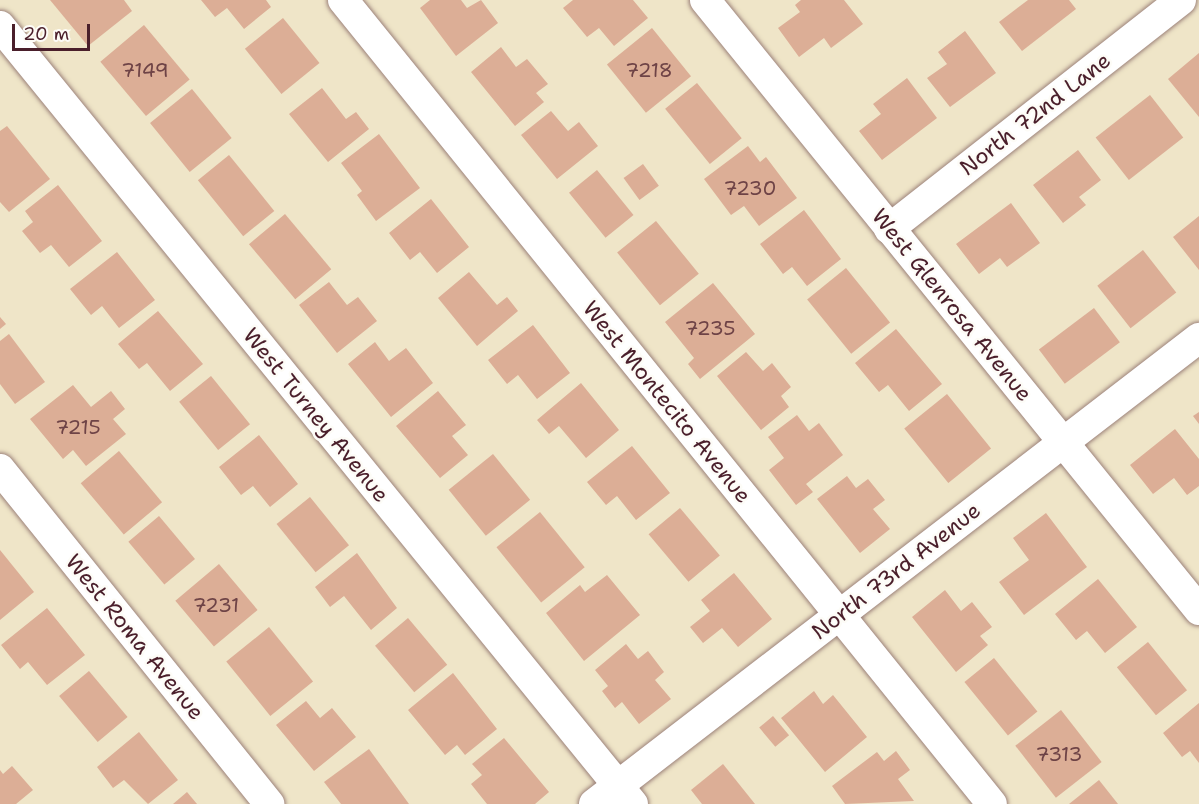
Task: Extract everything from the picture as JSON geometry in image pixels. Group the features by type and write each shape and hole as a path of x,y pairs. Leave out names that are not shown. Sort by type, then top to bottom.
{"street":[{"name":"West Montecito Avenue","path":"343,0 992,804"},
{"name":"North 72nd Lane","path":"889,229 1181,0"},
{"name":"West Glenrosa Avenue","path":"713,3 889,229 1199,610"},
{"name":"West Turney Avenue","path":"0,26 625,795"},
{"name":"North 73rd Avenue","path":"594,804 625,795 839,615 1199,338"},
{"name":"West Roma Avenue","path":"0,469 269,804"}],"building":[{"path":"50,0 124,0 132,11 88,46"},
{"path":"201,0 266,0 271,7 244,29 227,8 215,17"},
{"path":"430,0 461,0 467,8 481,0 498,23 456,56 420,8"},
{"path":"573,0 633,0 648,18 614,46 599,28 587,37 563,8"},
{"path":"801,0 844,0 863,24 831,48 824,38 799,57 778,28 800,12 795,5"},
{"path":"1028,0 1069,0 1076,9 1022,51 999,22"},
{"path":"283,18 320,63 281,94 245,49"},
{"path":"144,25 190,79 146,116 100,62"},
{"path":"652,28 691,76 646,113 607,65"},
{"path":"965,31 996,73 950,107 927,78 947,64 938,52"},
{"path":"501,47 516,67 527,59 548,84 536,93 544,102 515,126 471,72"},
{"path":"1199,53 1199,117 1168,79"},
{"path":"907,78 937,118 882,160 859,131 881,114 873,104"},
{"path":"697,83 742,138 710,164 665,109"},
{"path":"322,88 346,119 356,112 369,129 328,162 289,114"},
{"path":"192,89 232,138 190,172 150,123"},
{"path":"1150,95 1183,138 1129,180 1096,137"},
{"path":"551,111 568,131 579,122 598,146 557,179 521,135"},
{"path":"7,126 50,179 9,212 0,202 0,131"},
{"path":"379,134 420,188 376,221 357,195 362,191 341,163"},
{"path":"748,146 760,162 766,157 797,198 759,226 744,206 731,215 704,179"},
{"path":"1078,150 1101,180 1079,197 1086,205 1063,223 1033,185"},
{"path":"229,155 274,211 243,236 198,180"},
{"path":"643,164 659,186 639,200 624,178"},
{"path":"597,170 634,215 606,238 569,193"},
{"path":"58,185 102,241 69,267 51,245 40,253 22,231 33,222 25,211"},
{"path":"431,199 469,247 437,273 420,252 410,260 389,233"},
{"path":"1011,203 1040,243 1007,267 1000,258 979,274 956,244"},
{"path":"804,210 841,259 807,286 792,267 783,274 760,244"},
{"path":"285,214 331,269 295,299 249,244"},
{"path":"1199,216 1199,270 1173,237"},
{"path":"656,221 699,274 660,305 617,252"},
{"path":"1143,250 1176,293 1131,328 1097,286"},
{"path":"117,252 155,300 119,328 102,306 91,315 70,289"},
{"path":"846,268 890,322 851,354 807,299"},
{"path":"469,272 497,305 507,297 518,311 477,346 438,298"},
{"path":"329,282 347,305 358,297 377,321 337,353 299,305"},
{"path":"713,283 755,334 700,379 688,364 694,358 665,322"},
{"path":"1094,308 1120,342 1065,384 1039,350"},
{"path":"158,311 203,364 170,391 147,363 139,369 118,344"},
{"path":"0,317 6,324 0,329"},
{"path":"533,325 570,373 537,399 518,375 507,384 488,360"},
{"path":"896,329 942,384 909,411 888,385 879,392 855,363"},
{"path":"9,334 45,382 15,404 0,384 0,341"},
{"path":"375,342 389,361 406,348 433,383 391,417 348,364"},
{"path":"746,352 763,371 772,363 791,387 781,396 789,407 761,430 717,376"},
{"path":"211,376 250,424 218,450 179,402"},
{"path":"581,383 619,430 586,458 559,426 549,434 537,420"},
{"path":"73,385 91,407 111,391 125,409 113,419 126,434 86,466 73,450 63,459 30,419"},
{"path":"438,391 466,425 452,436 468,455 440,478 396,426"},
{"path":"947,394 991,448 948,483 904,429"},
{"path":"1199,412 1199,424 1193,416"},
{"path":"797,415 809,431 819,423 843,455 806,484 813,492 796,505 769,470 784,458 768,437"},
{"path":"1175,429 1199,459 1199,486 1187,495 1174,478 1153,494 1130,465"},
{"path":"259,435 298,484 270,507 253,486 241,495 219,467"},
{"path":"632,446 670,493 636,520 617,496 606,505 587,482"},
{"path":"119,451 162,502 124,534 81,483"},
{"path":"493,454 530,500 486,536 449,490"},
{"path":"847,476 856,488 868,479 885,500 873,509 890,529 860,553 817,499"},
{"path":"310,497 349,545 316,572 277,524"},
{"path":"680,508 720,555 688,582 649,534"},
{"path":"540,512 585,567 541,602 496,547"},
{"path":"1046,513 1087,567 1024,615 999,582 1029,560 1013,538"},
{"path":"159,516 195,559 164,585 128,542"},
{"path":"0,550 34,592 0,620"},
{"path":"357,553 397,608 371,630 344,596 330,607 315,587"},
{"path":"219,564 258,610 214,647 175,601"},
{"path":"734,573 772,619 738,647 722,628 703,643 690,627 710,611 701,600"},
{"path":"607,575 640,615 584,661 546,613 580,585 585,592"},
{"path":"1098,579 1137,627 1105,653 1087,631 1076,640 1055,614"},
{"path":"945,590 961,611 972,602 992,627 980,636 988,645 956,672 912,617"},
{"path":"47,608 85,655 47,685 28,662 20,669 1,645"},
{"path":"408,618 447,665 414,692 375,646"},
{"path":"269,627 313,681 270,716 226,662"},
{"path":"1148,642 1187,690 1156,715 1117,667"},
{"path":"626,644 638,659 648,651 664,672 655,680 671,699 639,724 622,702 615,708 602,691 608,686 595,670"},
{"path":"994,658 1037,712 1008,736 964,682"},
{"path":"89,671 128,717 98,742 59,696"},
{"path":"453,673 497,729 465,755 457,745 445,755 408,710"},
{"path":"814,691 823,704 833,695 867,737 825,772 781,718"},
{"path":"306,701 320,718 332,708 356,737 314,771 276,725"},
{"path":"1199,703 1199,763 1190,751 1182,757 1163,733"},
{"path":"1061,710 1102,762 1056,798 1015,746"},
{"path":"773,716 789,735 775,747 759,728"},
{"path":"139,732 178,780 148,804 124,780 113,788 97,767"},
{"path":"504,738 549,792 535,804 487,804 471,784 482,775 472,764"},
{"path":"369,749 409,804 341,804 324,782"},
{"path":"896,751 910,770 898,779 914,801 845,804 832,786 877,752 884,761"},
{"path":"723,764 755,804 702,804 691,790"},
{"path":"12,766 33,790 16,804 0,804 0,770 3,774"},
{"path":"1099,780 1118,804 1069,804"},
{"path":"187,792 197,804 173,804"}]}
